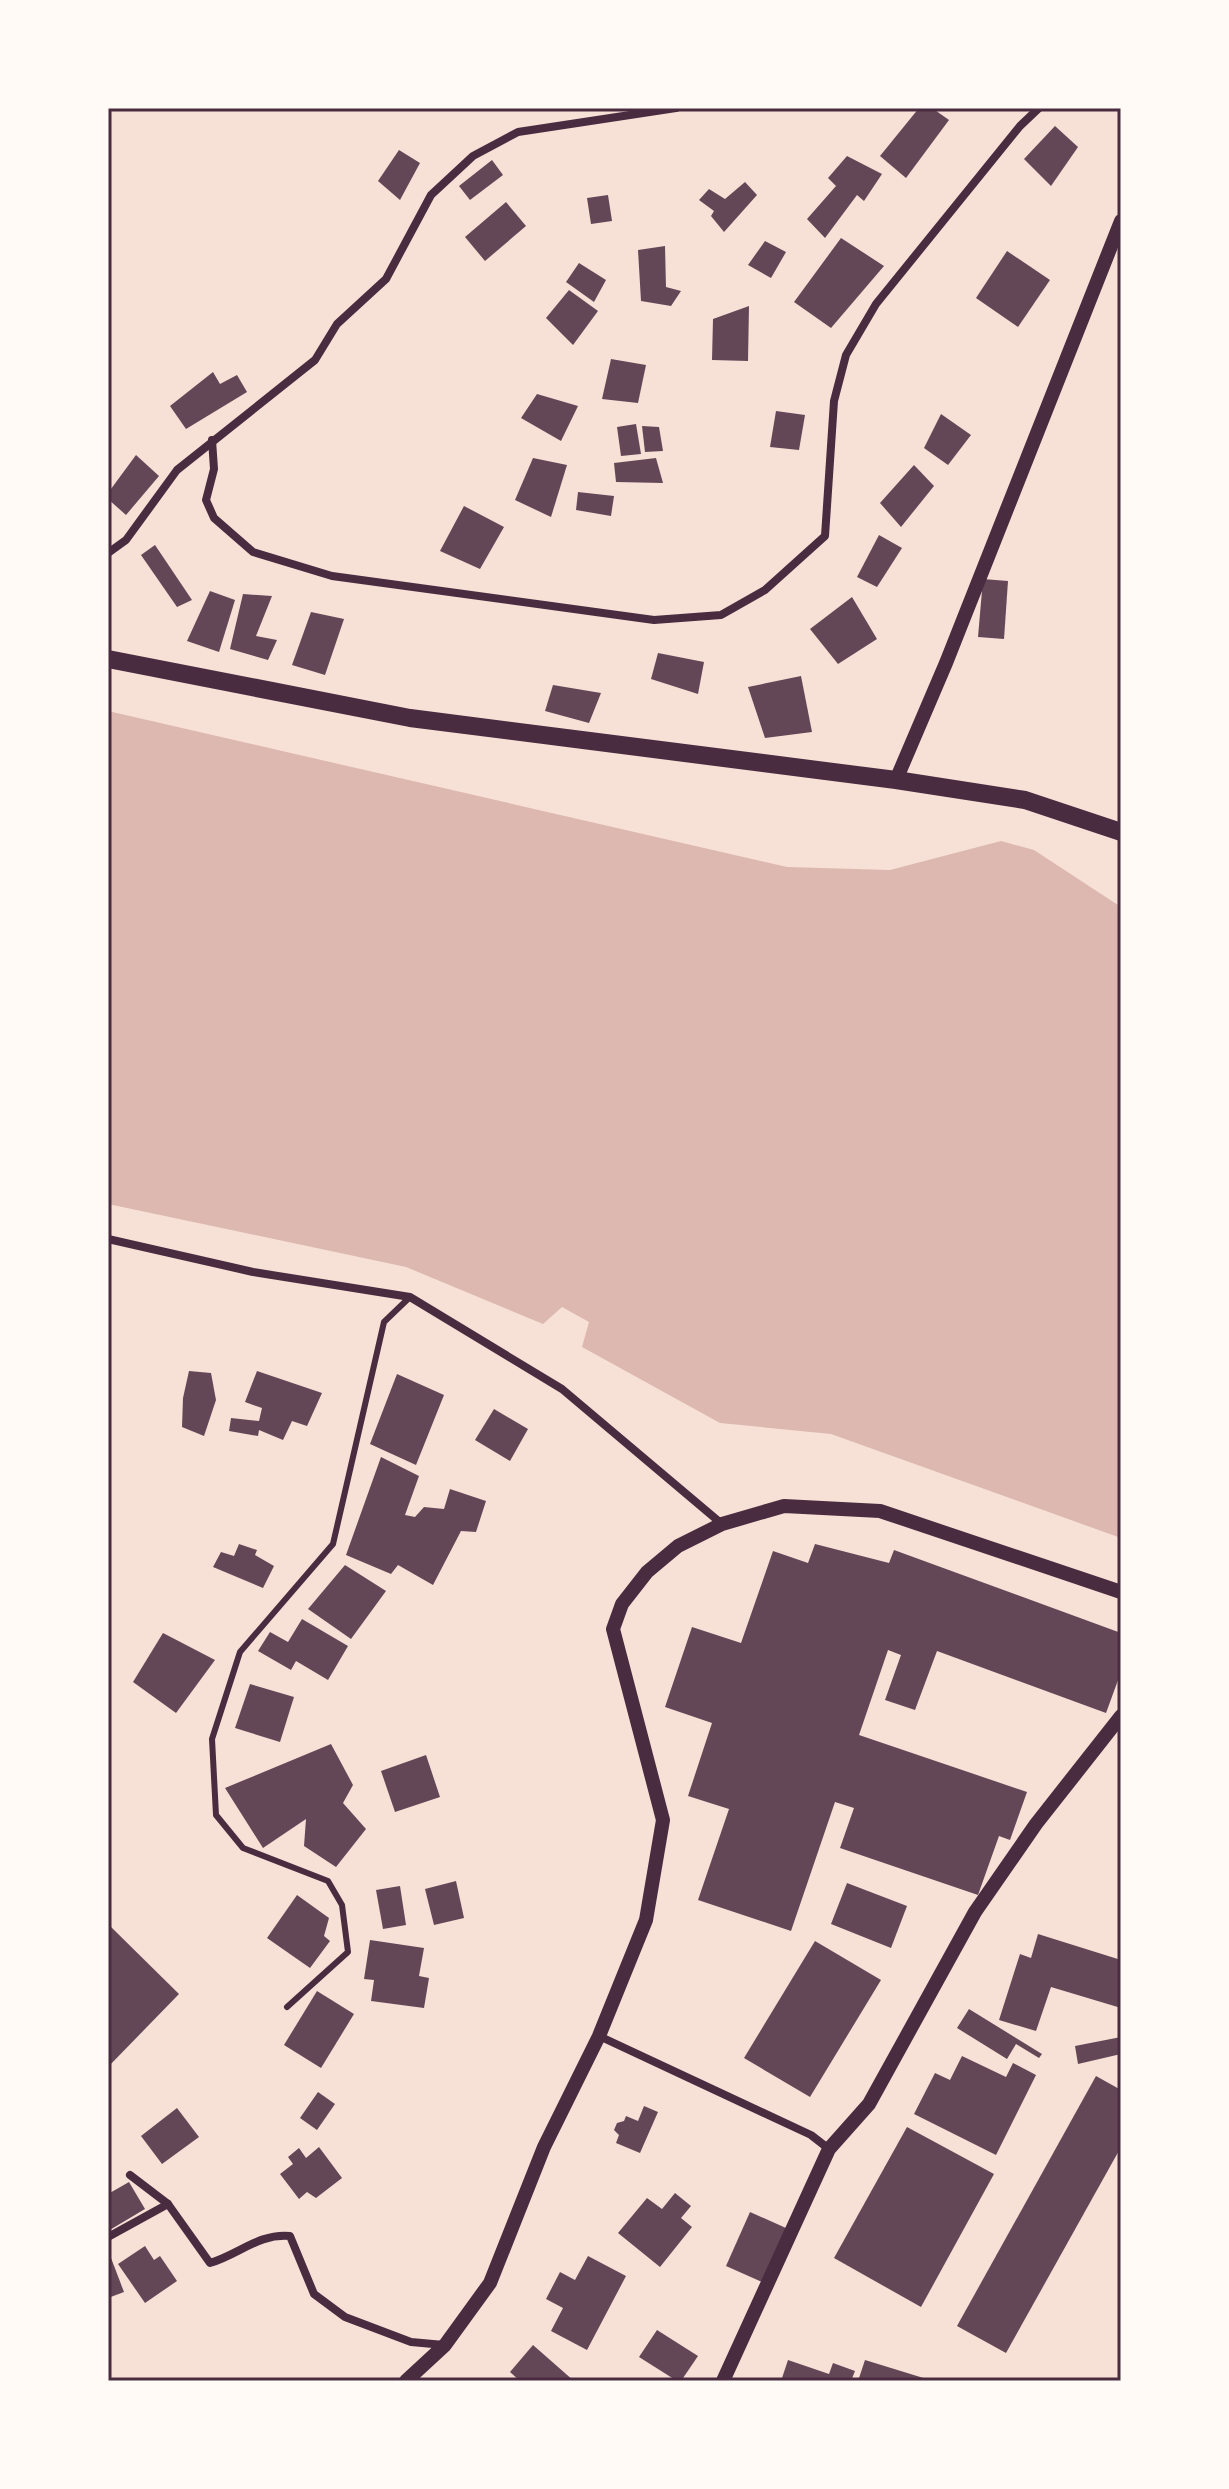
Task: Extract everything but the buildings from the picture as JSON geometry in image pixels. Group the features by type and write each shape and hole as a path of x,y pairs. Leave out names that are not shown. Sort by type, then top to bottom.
{"main road":[{"path":"108,659 410,718 896,780 1025,800 1121,832"}],"street":[{"path":"108,553 126,540 177,470 315,360 337,324 386,279 431,195 473,156 518,132 676,108"},
{"path":"212,440 214,469 206,500 214,518 253,552 332,576 654,620 721,615 765,590 825,536 834,401 846,355 876,304 1020,126 1039,108"},
{"path":"896,780 946,663 1121,221"},
{"path":"108,1239 253,1272 410,1297 562,1389 722,1524"},
{"path":"406,2381 445,2345 490,2283 544,2147 599,2036 646,1920 663,1820 613,1629 622,1604 647,1572 678,1546 722,1524 784,1506 880,1511 1121,1592"},
{"path":"723,2381 829,2149 869,2104 975,1912 1036,1824 1121,1716"},
{"path":"599,2036 811,2135 829,2149"},
{"path":"130,2175 168,2204 210,2263 249,2244 278,2235 290,2236 314,2294 345,2317 411,2342 445,2345"},
{"path":"108,2237 168,2204"}],"lane":[{"path":"287,2007 348,1952 342,1905 328,1881 243,1848 216,1815 212,1739 240,1652 333,1544 384,1322 410,1297"}],"shaded area":[{"path":"108,711 787,867 890,870 1001,841 1034,850 1121,907 1121,1538 831,1434 720,1423 582,1347 589,1322 562,1307 543,1324 406,1267 108,1204"}]}
